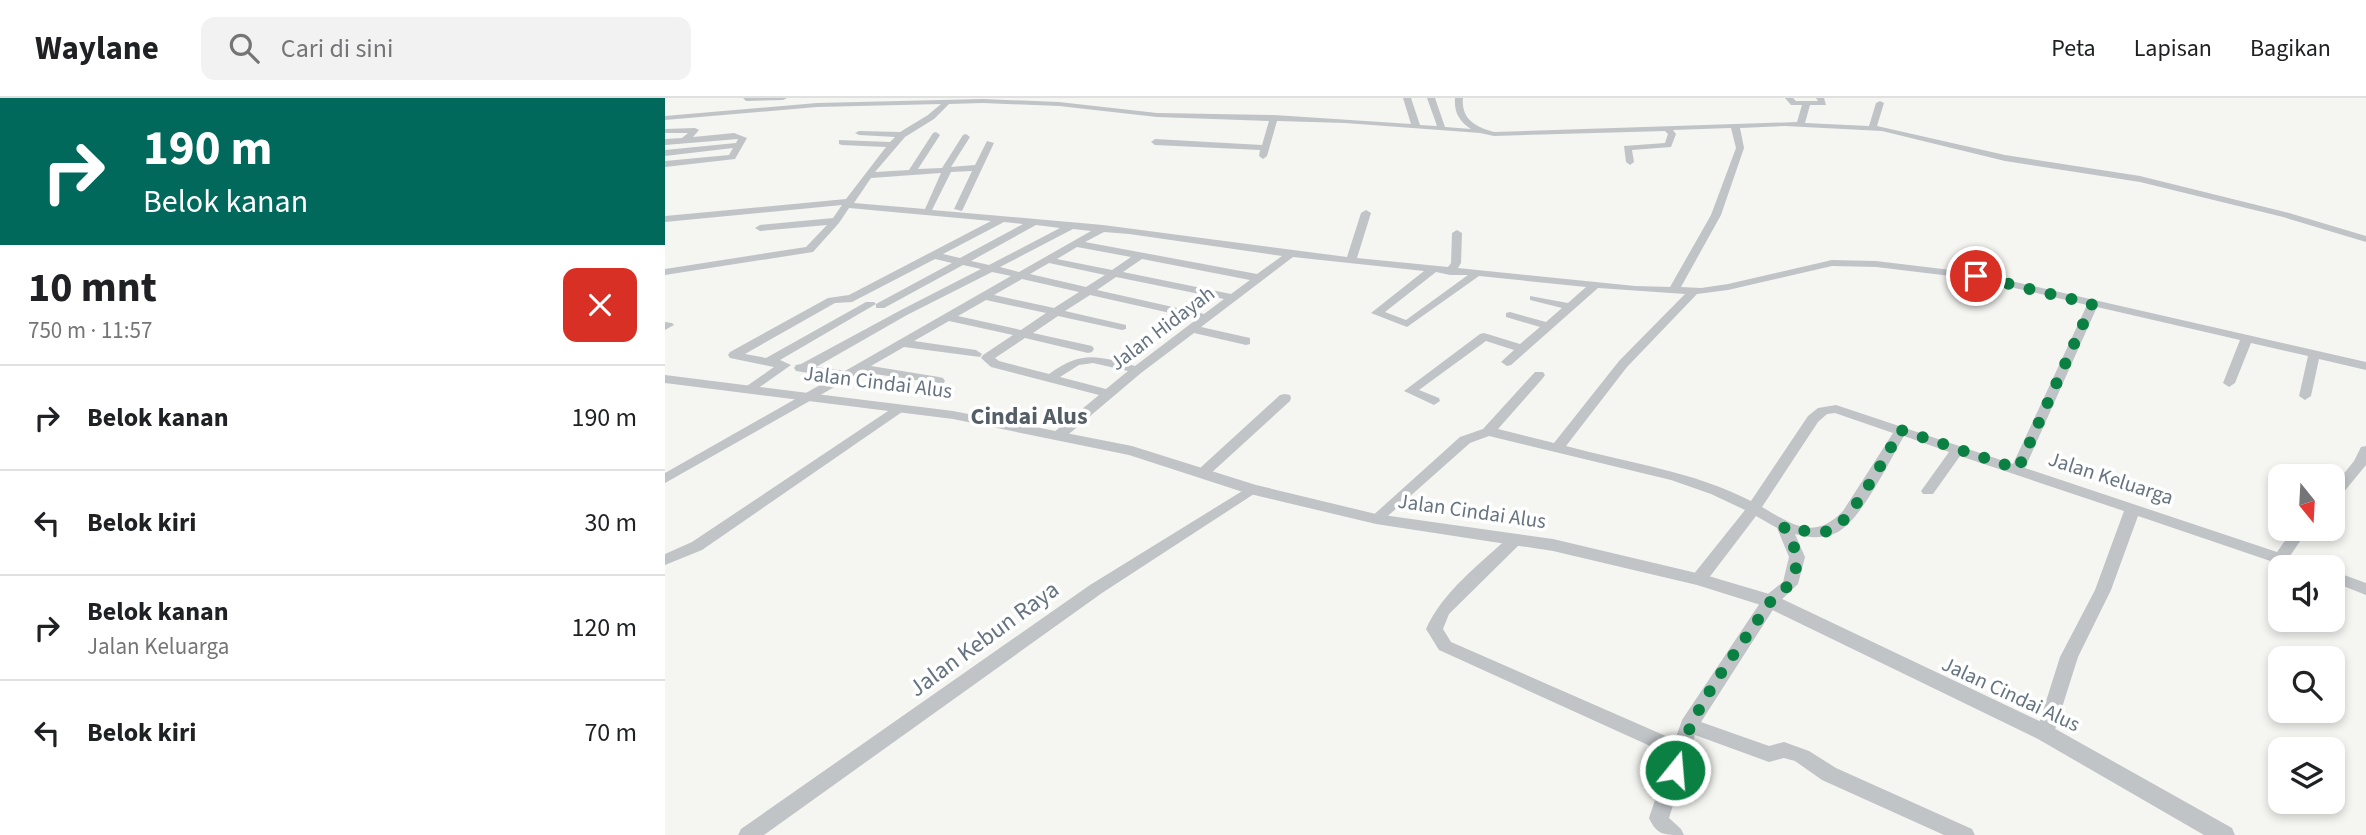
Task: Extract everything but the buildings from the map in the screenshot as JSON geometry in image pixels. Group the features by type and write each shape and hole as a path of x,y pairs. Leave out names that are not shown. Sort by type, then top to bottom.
{"street":[{"path":"734,111 746,99 783,98"},
{"path":"817,105 826,98"},
{"path":"1416,126 1407,100 1431,98 1442,129"},
{"path":"1459,98 1458,107 1464,119 1472,128 1482,132"},
{"path":"1789,98 1793,103 1823,103 1820,98"},
{"path":"665,118 817,105 1055,101 1157,115 1273,117 1482,132 1669,130 1801,124 1872,128 1911,134 2005,158 2140,179 2286,215 2366,239"},
{"path":"665,272 809,250 871,175 891,145 901,135 936,114 946,103"},
{"path":"1801,124 1807,103"},
{"path":"1872,128 1880,103"},
{"path":"1155,142 1264,153 1273,117"},
{"path":"1673,291 1721,202 1741,143 1735,126"},
{"path":"665,131 695,130 685,140"},
{"path":"1630,162 1627,148 1668,145 1672,134 1669,130"},
{"path":"859,133 901,135"},
{"path":"665,142 738,135 743,138 730,157 665,164"},
{"path":"911,173 936,135"},
{"path":"929,208 966,137"},
{"path":"842,142 891,145"},
{"path":"959,209 990,142"},
{"path":"665,153 740,145"},
{"path":"871,175 977,168"},
{"path":"665,219 848,203 1103,229 1475,275 1673,291 1728,287 1823,264 1864,262 1976,276 2366,366"},
{"path":"1351,261 1366,213"},
{"path":"848,375 734,355 832,300 848,298 1006,218"},
{"path":"760,228 835,221"},
{"path":"768,362 1033,223"},
{"path":"804,368 1070,226"},
{"path":"665,479 1103,229"},
{"path":"1450,272 1457,263 1457,233"},
{"path":"1168,261 1198,240"},
{"path":"1077,244 1259,278"},
{"name":"Jalan Hidayah","path":"1058,436 1137,370 1291,254"},
{"path":"932,255 1206,318"},
{"path":"1109,394 987,360 1140,256"},
{"path":"1049,260 1233,298"},
{"path":"1432,270 1377,313 1407,324 1475,275"},
{"path":"1507,362 1595,285"},
{"path":"1557,448 1630,356 1694,291"},
{"path":"985,296 1122,327"},
{"path":"848,298 1088,349"},
{"path":"1534,298 1570,307"},
{"path":"2018,469 2092,304"},
{"path":"1510,315 1548,326"},
{"path":"1192,329 1246,341"},
{"path":"1434,401 1410,391 1484,337 1523,349"},
{"path":"2228,383 2246,340"},
{"path":"902,343 976,354"},
{"path":"2305,396 2314,355"},
{"path":"1053,377 1080,358 1137,370"},
{"path":"750,388 785,365"},
{"path":"860,368 939,381"},
{"path":"1488,432 1539,375"},
{"name":"Jalan Cindai Alus","path":"665,379 953,415 1132,451 1252,489 1376,519 1516,539 1699,579 1770,601 2045,733 2224,835"},
{"path":"1204,472 1285,398"},
{"path":"665,560 697,546 897,410"},
{"name":"Jalan Keluarga","path":"1699,579 1755,508 1818,413 1843,410 2268,555"},
{"path":"1376,519 1460,444 1473,435 1488,432 1667,473 1755,508 1784,527 1822,532 1833,529 1871,480 1901,430"},
{"path":"1928,491 1958,449"},
{"path":"2345,481 2361,462 2366,450"},
{"name":"Jalan Kebun Raya","path":"748,835 1096,589 1252,489"},
{"path":"2045,733 2069,657 2103,590 2133,508"},
{"path":"1674,835 1662,826 1659,818 1689,725 1770,601 1790,584 1794,575 1795,547 1784,527"},
{"path":"1516,539 1442,611 1434,629 1445,646 1680,751"},
{"path":"2345,581 2366,589"},
{"path":"1689,725 1769,754 1784,750 1802,756 1856,787 1965,835"}],"district":[{"name":"Cindai Alus","path":"1029,416"}],"route":[{"path":"1675,770 1689,725 1709,690 1770,601 1790,584 1797,557 1795,547 1784,527 1822,532 1833,529 1871,480 1901,430 2018,469 2092,304 1976,276"}]}
